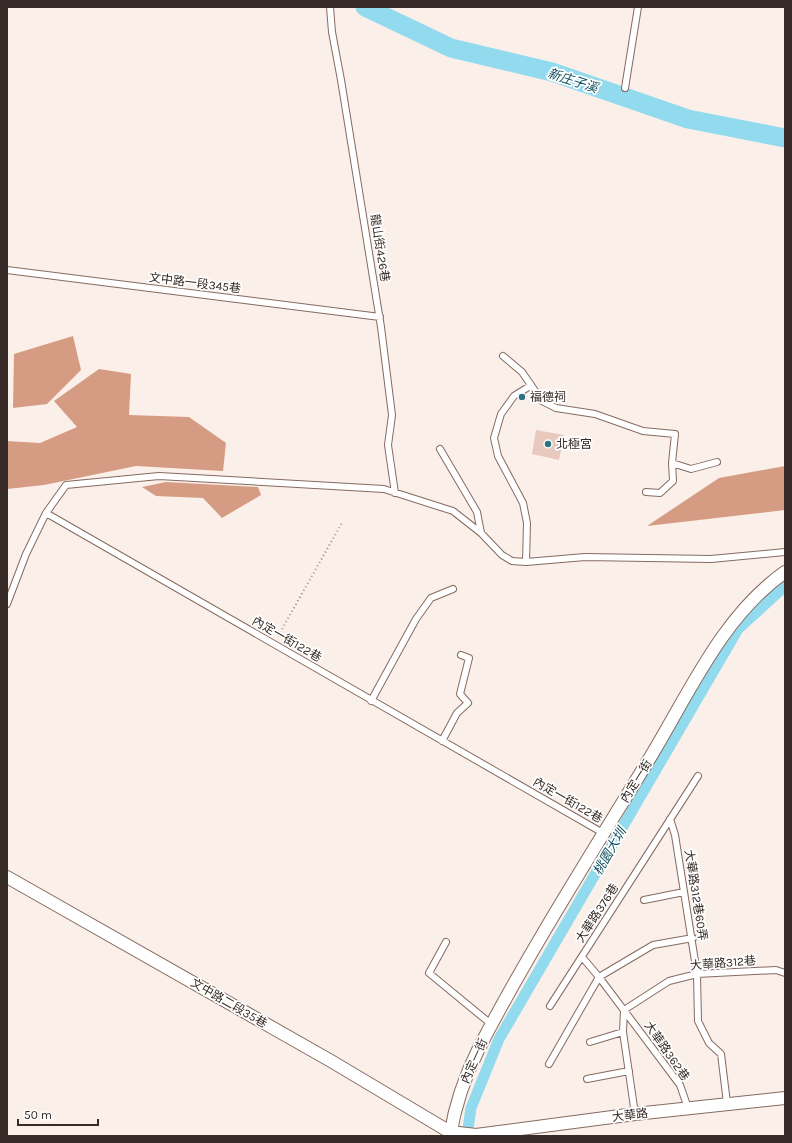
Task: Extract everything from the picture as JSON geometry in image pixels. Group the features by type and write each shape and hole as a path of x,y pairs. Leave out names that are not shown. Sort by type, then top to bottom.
{"street":[{"name":"內定一街","path":"450,1134 468,1069 491,1024 603,833 648,761 720,639 746,607 785,572"},
{"name":"文中路二段35巷","path":"7,877 324,1057 450,1134"},
{"name":"大華路","path":"450,1134 476,1135 635,1114 785,1098"}],"lane":[{"name":"龍山街426巷","path":"330,7 332,32 342,80 380,317 392,415 388,446 395,493"},
{"path":"625,88 638,7"},
{"name":"文中路一段345巷","path":"7,270 380,317"},
{"path":"503,356 522,372 530,386 542,401 556,408 595,414 643,431 675,434 672,463 673,480 660,493 646,492"},
{"path":"526,562 527,523 523,503 498,456 494,438 501,414 514,396 530,386"},
{"path":"440,449 477,512 481,533"},
{"path":"672,463 691,469 717,462"},
{"path":"7,604 26,554 46,513 66,485 159,476 384,490 453,511 481,533 502,555 512,561 526,562 585,557 711,559 785,552"},
{"name":"內定一街122巷","path":"46,513 603,833"},
{"path":"371,701 416,619 431,598 453,589"},
{"path":"442,741 457,713 468,703 460,694 468,658 461,655"},
{"name":"大華路376巷","path":"624,1010 599,976 582,957 698,776"},
{"name":"大華路312巷60弄","path":"670,819 675,835 697,974 698,1021 709,1043 721,1054 727,1104"},
{"path":"644,900 684,892"},
{"path":"549,1064 599,976 653,945 692,938"},
{"path":"446,942 429,973 491,1024"},
{"path":"550,1006 582,957"},
{"name":"大華路312巷","path":"624,1010 669,981 697,974 776,970 785,973"},
{"path":"624,1010 623,1032 635,1114"},
{"name":"大華路362巷","path":"624,1010 680,1085 688,1108"},
{"path":"590,1042 623,1032"},
{"path":"587,1079 628,1071"}],"path":[{"path":"273,644 343,521"}],"shaded area":[{"path":"73,336 81,370 47,404 13,408 14,354"},
{"path":"99,369 131,374 129,415 189,417 226,443 223,471 136,466 44,485 7,489 7,441 40,443 77,427 54,401"},
{"path":"785,466 785,510 647,526 719,478"},
{"path":"166,482 258,487 261,495 222,518 203,498 156,496 142,487"}],"building":[{"name":"北極宮","path":"536,430 564,435 559,460 532,454"}],"waterway":[{"name":"新庄子溪","path":"365,7 451,48 552,72 688,119 785,138"},
{"name":"桃園大圳","path":"467,1136 471,1108 499,1039 738,629 785,586"}],"place":[{"name":"福德祠","path":"522,397"},
{"name":"北極宮","path":"548,444"}]}
